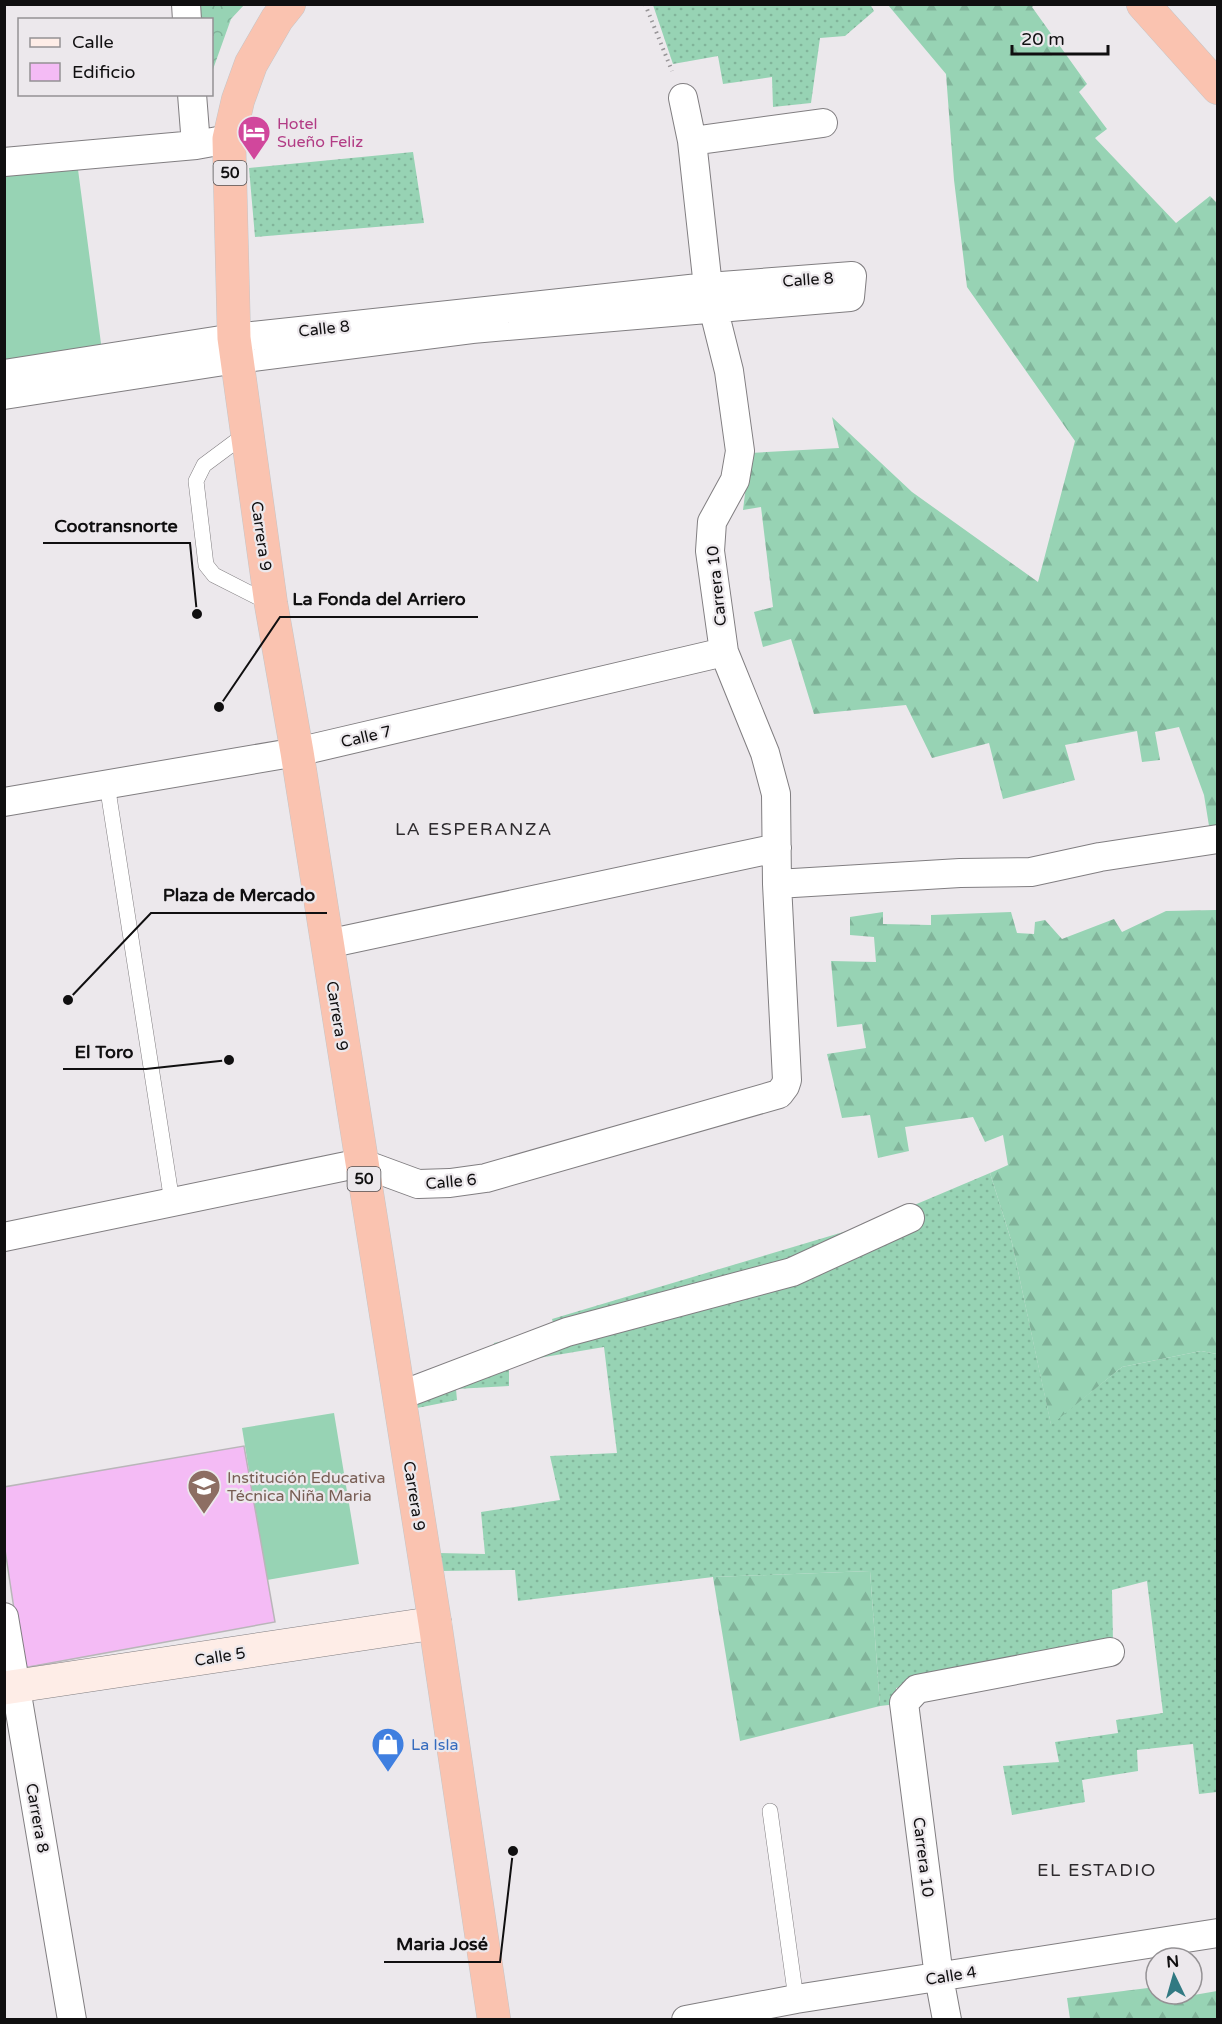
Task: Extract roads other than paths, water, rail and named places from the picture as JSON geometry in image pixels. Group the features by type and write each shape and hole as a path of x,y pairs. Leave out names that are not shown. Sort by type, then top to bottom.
{"highway":[{"path":"1143,4 1218,88"},
{"name":"Carrera 9","path":"283,12 251,63 238,99 229,139 236,348 271,604 297,752 435,1623 494,2019"}],"street":[{"path":"192,96 196,145"},
{"name":"Carrera 10","path":"683,98 692,141 710,298 729,371 740,451 735,480 712,522 710,552 724,652 765,753 776,794 777,884 787,1080 785,1086"},
{"path":"692,141 823,123"},
{"path":"4,162 196,145 229,139"},
{"name":"Calle 8","path":"4,374 236,348 472,329 710,298"},
{"name":"Calle 8","path":"4,395 236,348"},
{"name":"Calle 7","path":"4,802 297,752 724,652"},
{"path":"777,884 960,873 1031,872 1100,857 1218,839"},
{"path":"327,944 777,848"},
{"name":"Calle 6","path":"361,1163 418,1184 450,1183 486,1178 779,1094 785,1086"},
{"path":"4,1237 361,1163"},
{"path":"399,1396 567,1332 792,1272 910,1218"},
{"name":"Carrera 8","path":"4,1617 10,1688 72,2019"},
{"name":"Calle 5","path":"10,1688 435,1623"},
{"name":"Carrera 10","path":"947,2019 939,1977 904,1703 917,1689 1110,1652"},
{"name":"Calle 4","path":"686,2019 796,1999 1218,1933"}],"lane":[{"path":"248,433 204,465 196,481 206,565 214,575 271,604"},
{"path":"107,784 172,1202"},
{"path":"770,1811 796,1999"}],"place":[{"name":"Hotel Sueño Feliz","path":"254,161"},
{"name":"Cootransnorte","path":"197,614"},
{"name":"La Fonda del Arriero","path":"219,707"},
{"name":"Plaza de Mercado","path":"68,1000"},
{"name":"El Toro","path":"229,1060"},
{"name":"Institución Educativa Técnica Niña Maria","path":"204,1515"},
{"name":"La Isla","path":"388,1773"},
{"name":"Maria José","path":"513,1851"}],"district":[{"name":"LA ESPERANZA","path":"474,829"},
{"name":"EL ESTADIO","path":"1097,1870"}]}
